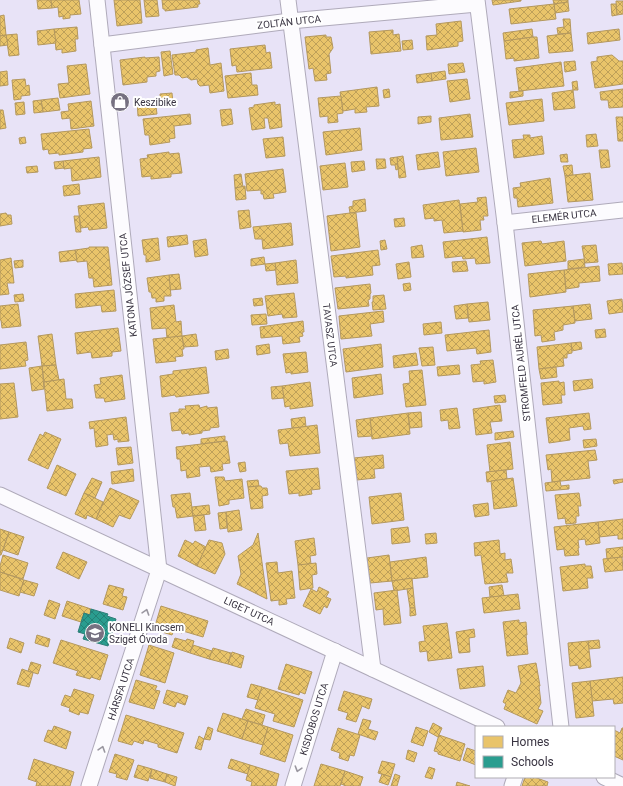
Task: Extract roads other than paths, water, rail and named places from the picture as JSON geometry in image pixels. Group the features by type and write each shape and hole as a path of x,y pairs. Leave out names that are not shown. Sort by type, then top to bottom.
{"street":[{"name":"KATONA JÓZSEF UTCA","path":"97,0 159,570"},
{"name":"TAVASZ UTCA","path":"288,0 373,669"},
{"name":"ZOLTÁN UTCA","path":"102,45 290,21 477,2"},
{"name":"STROMFELD AURÉL UTCA","path":"477,2 505,223 561,726"},
{"name":"ELEMÉR UTCA","path":"505,223 623,210"},
{"name":"LIGET UTCA","path":"0,495 495,726"},
{"name":"HÁRSFA UTCA","path":"90,786 159,570"},
{"name":"KISDOBOS UTCA","path":"293,786 335,651"},
{"path":"606,778 623,786"}],"place":[{"name":"Keszibike","path":"120,102"},
{"name":"KONELI Kincsem Sziget Óvoda","path":"95,633"}]}
